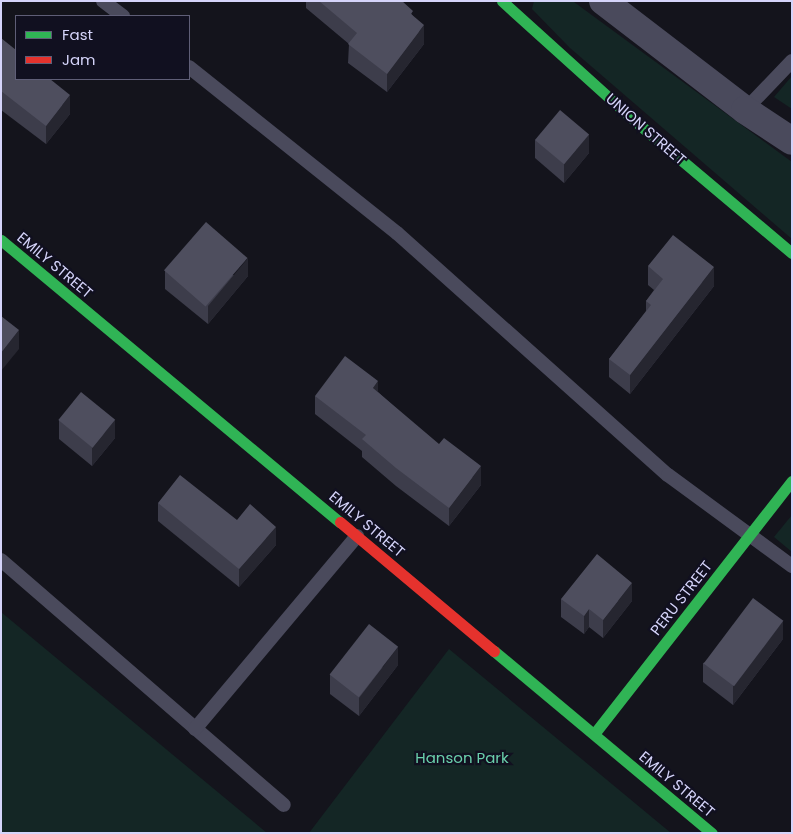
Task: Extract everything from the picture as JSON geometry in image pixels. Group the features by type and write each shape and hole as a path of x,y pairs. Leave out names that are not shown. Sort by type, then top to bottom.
{"street":[{"name":"UNION STREET","path":"502,1 635,120 792,253"},
{"path":"603,1 745,110 792,141"},
{"name":"EMILY STREET","path":"1,240 712,833"},
{"name":"PERU STREET","path":"594,734 792,481"}],"lane":[{"path":"103,1 121,15"},
{"path":"745,110 792,61"},
{"path":"190,68 397,233 668,475 748,537 792,566"},
{"path":"195,728 357,536"},
{"path":"1,560 284,806"}],"green space":[{"path":"534,1 574,2 792,162 792,239 570,48 532,9"},
{"path":"792,76 792,109 774,97"},
{"path":"792,515 792,552 774,537"},
{"path":"1,612 267,833 1,833"},
{"name":"Hanson Park","path":"449,649 671,833 309,833"}],"building":[{"path":"319,1 402,1 413,11 411,14 424,25 387,74 348,44 357,33"},
{"path":"1,38 15,49 15,80 51,80 70,95 46,126 1,91"},
{"path":"560,110 589,134 564,164 535,140"},
{"path":"206,222 248,258 206,306 164,270"},
{"path":"673,235 714,267 630,375 609,359 651,305 646,301 663,279 648,266"},
{"path":"1,316 19,330 1,353"},
{"path":"345,356 378,381 373,388 439,444 444,438 481,466 449,508 396,468 362,439 366,435 315,396"},
{"path":"81,392 115,420 93,448 58,420"},
{"path":"180,475 237,520 250,504 276,527 239,569 158,503"},
{"path":"597,554 632,583 603,620 589,609 584,616 561,599"},
{"path":"753,598 783,621 734,686 704,663"},
{"path":"369,624 398,647 359,697 330,674"}],"traffic: fast":[{"path":"502,1 635,121 792,253"},
{"path":"1,240 340,522"},
{"path":"594,734 792,481"},
{"path":"494,651 712,833"}],"traffic: jam":[{"path":"340,522 494,651"}]}
